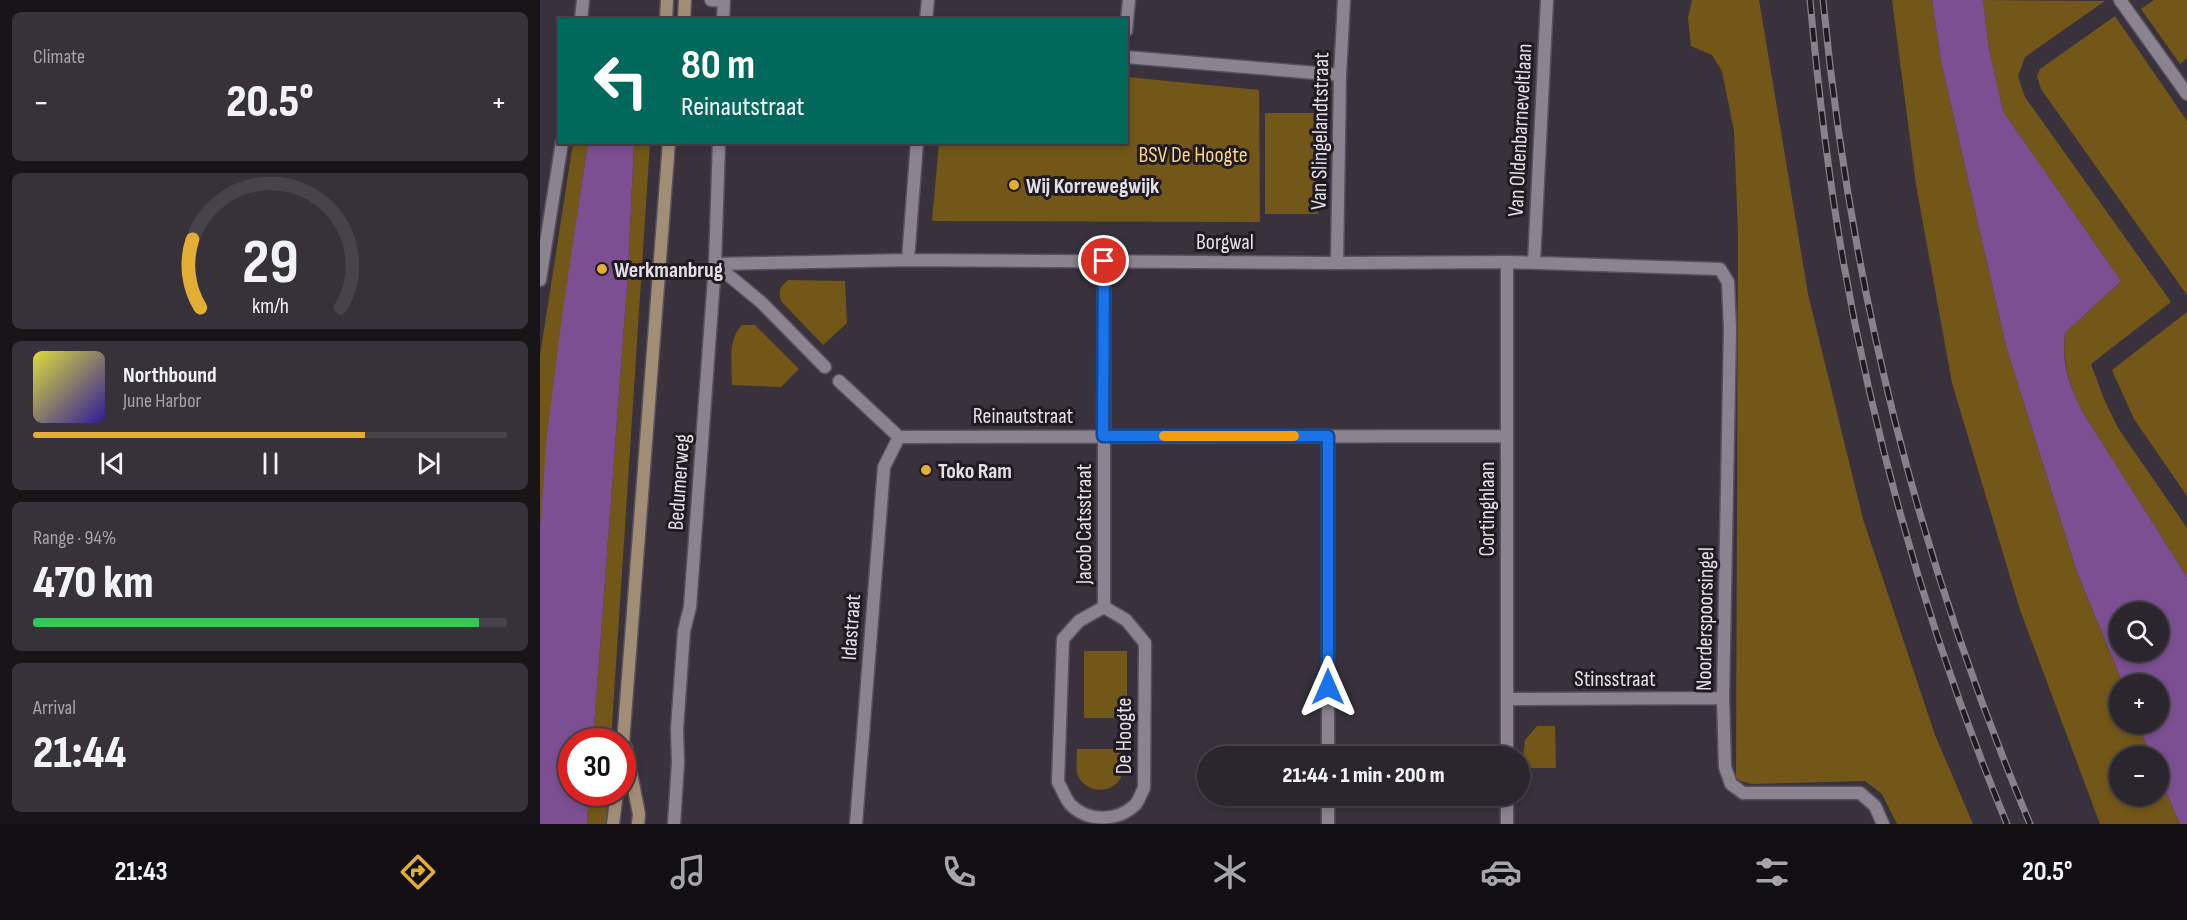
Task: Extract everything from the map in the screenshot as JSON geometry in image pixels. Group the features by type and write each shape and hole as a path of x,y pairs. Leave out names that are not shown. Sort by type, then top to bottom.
{"main road":[{"path":"666,18 667,0"},
{"path":"684,18 686,0"},
{"name":"Bedumerweg","path":"626,728 668,144"},
{"name":"Bedumerweg","path":"636,798 638,824"},
{"path":"613,824 615,806"}],"street":[{"path":"580,18 583,0"},
{"path":"711,0 724,1 723,18"},
{"path":"926,18 928,0"},
{"path":"1128,18 1130,0"},
{"name":"Van Slingelandtstraat","path":"1337,263 1340,75 1344,0"},
{"name":"Van Oldenbarneveltlaan","path":"1534,262 1546,0"},
{"path":"2120,0 2187,94"},
{"path":"1128,57 1340,75"},
{"path":"540,280 546,213 562,144"},
{"name":"Bedumerweg","path":"674,824 678,763 676,729 684,631 690,607 715,264 719,144"},
{"path":"908,260 917,144"},
{"name":"Borgwal","path":"715,264 908,260 1534,262 1720,268 1728,282"},
{"name":"Jacob Catsstraat","path":"1104,261 1104,607"},
{"name":"Cortinghlaan","path":"1507,262 1507,746"},
{"path":"715,264 761,302 825,367"},
{"name":"Noorderspoorsingel","path":"1728,282 1730,329 1723,698 1725,767 1731,784 1743,793 1860,793 1875,806 1883,824"},
{"path":"839,381 899,437"},
{"path":"1328,436 1328,746"},
{"name":"Reinautstraat","path":"899,437 1507,436"},
{"name":"Idastraat","path":"856,824 884,467 899,437"},
{"name":"De Hoogte","path":"1104,607 1126,620 1145,643 1144,788 1137,804 1120,815 1101,818 1086,815 1069,803 1058,782 1063,639 1079,621 1104,607"},
{"name":"Stinsstraat","path":"1507,699 1723,698"},
{"path":"1328,806 1328,824"},
{"path":"1507,806 1507,824"}],"green space":[{"path":"1692,0 1759,0 1808,294 1863,519 1935,735 1973,824 1897,824 1882,794 1865,781 1752,784 1740,781 1736,777 1738,233 1734,131 1722,71 1712,55 1691,46 1688,18"},
{"path":"1892,0 1932,0 1941,61 2006,346 2077,572 2109,650 2109,662 2114,662 2119,674 2109,674 2109,734 2142,734 2147,746 2109,746 2109,806 2169,806 2169,799 2180,824 2100,824 2020,610 1952,383 1916,185"},
{"path":"1983,0 2105,1 2025,57 2018,76 2025,97 2171,302 2091,364 2118,428 2187,528 2187,577 2082,411 2070,382 2066,364 2065,333 2121,281 2003,111 1989,49"},
{"path":"2154,0 2187,0 2187,58 2180,64 2141,9"},
{"path":"2115,16 2187,121 2187,295 2041,89 2037,76 2040,69"},
{"name":"BSV De Hoogte","path":"1128,77 1259,90 1260,222 932,221 939,144 1128,144"},
{"path":"1265,113 1318,113 1318,214 1265,214"},
{"path":"573,144 588,144 555,383 540,527 540,356"},
{"path":"634,144 650,144 612,728 594,728 628,272"},
{"path":"788,280 845,281 847,323 823,345 781,301 780,289"},
{"path":"2187,312 2187,496 2134,419 2112,370"},
{"path":"742,325 755,325 799,369 781,387 732,385 732,345"},
{"path":"1084,651 1127,651 1127,718 1084,718"},
{"path":"1537,726 1555,726 1556,768 1530,768 1530,746 1524,746 1525,740"},
{"path":"1077,749 1122,749 1123,770 1117,783 1098,790 1085,785 1077,773"},
{"path":"588,806 607,806 606,824 587,824"}],"shaded area":[{"path":"1932,0 1983,0 1989,49 2003,111 2121,281 2065,333 2065,364 2082,411 2187,577 2187,824 2180,824 2169,799 2169,746 2147,746 2142,734 2169,734 2169,674 2119,674 2114,662 2169,662 2169,602 2109,602 2109,650 2077,572 2006,346 1941,61"},
{"path":"588,144 634,144 628,272 594,728 558,728 558,806 588,806 587,824 540,824 540,527 547,435"}],"railway":[{"path":"1810,0 1816,65 1838,228 1872,404 1890,476 1931,617 1980,756 2007,824"},
{"path":"1823,0 1835,108 1851,213 1871,317 1895,420 1922,522 1954,623 2030,824"}],"slow traffic":[{"path":"1164,436 1294,436"}],"place":[{"name":"Wij Korrewegwijk","path":"1014,185"},
{"name":"Werkmanbrug","path":"602,269"},
{"name":"Toko Ram","path":"926,470"}],"route":[{"path":"1104,261 1103,436 1328,436 1328,687"}]}
